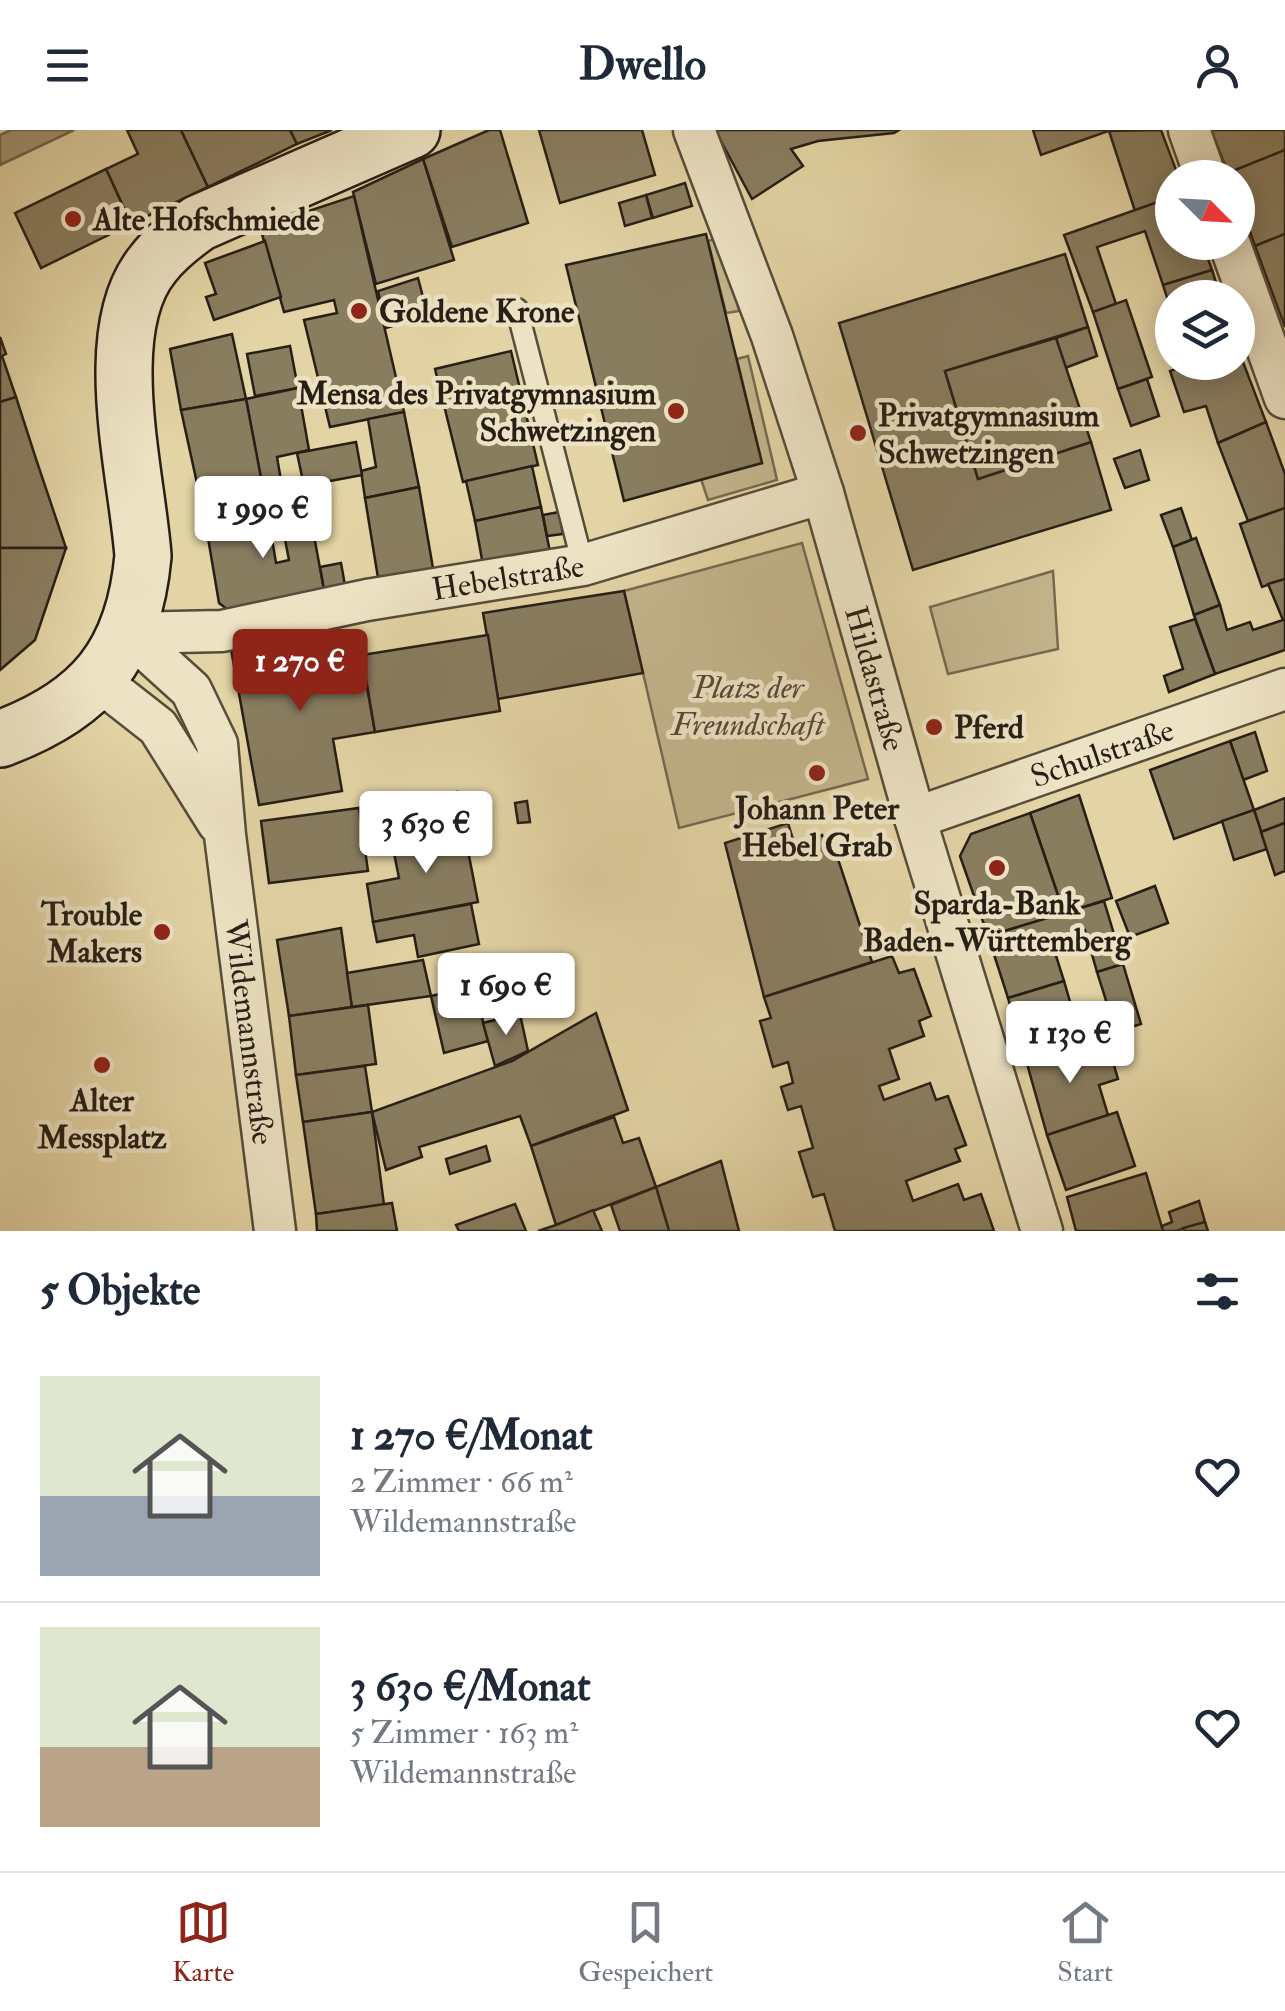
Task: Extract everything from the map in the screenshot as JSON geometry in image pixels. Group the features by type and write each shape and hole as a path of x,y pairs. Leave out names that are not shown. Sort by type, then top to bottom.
{"street":[{"path":"0,739 39,725 68,707 98,680 128,634 144,556 123,376 124,344 127,316 152,265 174,241 199,223 412,130"},
{"name":"Hildastraße","path":"694,130 772,336 823,493 916,818 1042,1231"},
{"path":"1189,130 1200,160"},
{"path":"1235,260 1285,398"},
{"name":"Hebelstraße","path":"128,634 222,630 367,600 584,565 823,493"},
{"name":"Wildemannstraße","path":"128,634 190,690 217,744 275,1231"},
{"name":"Wildemannstraße","path":"98,680 158,727 225,835"},
{"name":"Schulstraße","path":"916,818 1285,688"}],"lane":[{"path":"518,309 584,565"}],"green space":[{"path":"723,237 739,311 726,313 708,241"},
{"path":"748,356 777,480 708,500 701,479 762,463 737,359"},
{"name":"Platz der Freundschaft","path":"802,543 868,779 679,828 624,591"},
{"path":"1053,571 1058,649 948,674 930,607"}],"shaded area":[{"path":"11,130 74,130 0,165 0,135"}],"building":[{"path":"127,130 181,130 208,187 131,224 106,169 138,154"},
{"path":"181,130 290,130 297,144 208,187"},
{"path":"290,130 332,130 297,144"},
{"path":"489,130 500,130 528,223 452,247 423,159"},
{"path":"539,130 642,130 655,175 560,203"},
{"path":"715,130 899,130 818,141 791,149 803,166 752,199"},
{"path":"1033,130 1111,130 1041,155"},
{"path":"1161,130 1172,160 1155,160 1155,203 1135,211 1109,131"},
{"path":"1211,130 1285,130 1285,150 1255,162 1223,160"},
{"path":"1285,150 1285,234 1255,246 1255,162"},
{"path":"423,159 454,260 376,284 353,192"},
{"name":"Alte Hofschmiede","path":"106,169 131,224 41,268 15,213"},
{"path":"685,183 692,206 653,218 646,195"},
{"path":"646,195 652,218 625,226 619,203"},
{"name":"Goldene Krone","path":"354,196 404,412 330,427 304,320 337,313 334,300 284,312 260,227"},
{"path":"1155,203 1155,260 1208,260 1212,270 1179,280 1161,280 1145,231 1097,247 1116,304 1093,312 1064,235"},
{"name":"Mensa des Privatgymnasium Schwetzingen","path":"706,234 762,463 624,501 566,265"},
{"path":"1285,234 1285,327 1255,246"},
{"path":"265,241 281,297 214,320 206,297 216,294 205,263"},
{"path":"1065,254 1088,327 945,371 978,479 1091,442 1111,510 913,570 839,323"},
{"path":"1212,270 1215,280 1179,280"},
{"path":"418,278 428,316 386,328 378,291"},
{"path":"1126,300 1152,377 1118,389 1093,312"},
{"path":"1088,327 1097,356 1065,368 1056,338"},
{"path":"232,334 246,399 181,410 170,349"},
{"path":"0,337 16,397 0,402"},
{"path":"1056,338 1091,442 978,479 945,371"},
{"path":"290,346 298,388 255,396 247,354"},
{"path":"511,351 538,465 463,482 435,369"},
{"path":"1147,379 1159,416 1131,426 1118,389"},
{"path":"1173,380 1250,380 1266,422 1218,443 1206,406 1184,412"},
{"path":"298,388 309,450 277,457 283,492 264,496 246,399"},
{"path":"16,397 66,548 0,548 0,402"},
{"path":"246,399 267,509 205,520 181,410"},
{"path":"404,412 419,487 365,498 361,471 376,467 368,419"},
{"path":"1266,422 1285,474 1285,508 1248,521 1218,443"},
{"path":"356,442 362,475 304,486 297,453"},
{"path":"1140,450 1149,480 1125,488 1114,459"},
{"path":"532,466 541,507 475,521 466,481"},
{"path":"326,482 329,499 307,503 304,486"},
{"path":"419,487 434,574 379,584 365,498"},
{"path":"541,507 550,552 483,565 475,521"},
{"path":"1181,508 1192,540 1173,547 1161,515"},
{"path":"1285,508 1285,579 1262,587 1240,524"},
{"path":"267,509 276,563 289,560 280,514 309,509 325,595 232,613 219,603 205,520"},
{"path":"559,512 563,534 547,536 543,515"},
{"path":"1196,538 1220,605 1194,615 1173,547"},
{"path":"0,548 66,548 35,640 0,670"},
{"path":"341,563 346,591 325,595 320,567"},
{"path":"1285,579 1285,650 1215,674 1194,615 1220,605 1227,630 1250,622 1253,630 1283,620 1268,584"},
{"path":"624,591 643,673 498,699 483,613"},
{"path":"1195,619 1215,674 1169,692 1164,676 1183,669 1170,627"},
{"path":"317,635 319,654 360,648 375,732 333,739 342,791 259,805 231,649"},
{"path":"488,635 500,711 375,732 362,655"},
{"path":"1255,732 1267,771 1243,780 1230,741"},
{"path":"1230,741 1254,810 1174,839 1150,770"},
{"path":"457,792 463,825 421,833 415,799"},
{"path":"1079,795 1112,898 1064,913 1030,813"},
{"path":"1285,798 1285,823 1261,832 1254,810"},
{"path":"415,799 419,818 362,827 359,808"},
{"path":"527,801 530,822 518,823 515,803"},
{"path":"359,808 368,871 269,883 261,821"},
{"path":"1254,810 1267,849 1234,860 1222,821"},
{"path":"1030,813 1064,913 988,936 960,856 971,834"},
{"path":"788,823 796,849 822,835 839,862 872,962 764,997 725,843"},
{"path":"1285,823 1285,871 1275,875 1261,832"},
{"path":"463,825 478,902 373,922 367,884 399,878 391,838"},
{"path":"1155,886 1168,923 1130,937 1116,901"},
{"path":"1104,901 1123,964 1097,972 1085,930 1051,940 1064,981 1008,998 988,936"},
{"path":"471,904 479,944 418,957 414,935 377,942 373,922"},
{"path":"341,928 352,1007 289,1016 277,940"},
{"path":"892,956 899,973 914,969 931,1016 919,1021 924,1036 889,1049 899,1079 879,1086 884,1100 930,1083 936,1100 948,1096 966,1145 955,1149 960,1161 906,1181 913,1201 958,1184 964,1200 981,1194 994,1231 835,1231 824,1194 813,1197 799,1152 813,1148 801,1106 788,1110 781,1087 793,1083 788,1062 773,1067 760,1021 771,1018 764,997"},
{"path":"423,960 431,996 352,1007 347,973"},
{"path":"1123,964 1141,1024 1116,1032 1097,972"},
{"path":"1064,981 1082,1043 1026,1060 1008,998"},
{"path":"474,986 488,1041 444,1053 431,996"},
{"path":"368,1005 376,1064 296,1075 289,1016"},
{"path":"596,1013 628,1110 531,1146 520,1116 419,1147 422,1157 386,1170 372,1112 512,1061"},
{"path":"520,1014 528,1051 495,1066 483,1023"},
{"path":"1087,1042 1092,1061 1111,1055 1118,1079 1099,1085 1108,1115 1047,1135 1026,1060"},
{"path":"365,1066 372,1112 303,1122 296,1075"},
{"path":"372,1112 384,1205 316,1214 303,1122"},
{"path":"1117,1112 1135,1166 1066,1190 1047,1135"},
{"path":"614,1117 623,1143 639,1138 656,1187 556,1225 531,1146"},
{"path":"486,1146 490,1161 450,1174 446,1159"},
{"path":"721,1161 739,1231 669,1231 656,1187"},
{"path":"1146,1173 1163,1231 1076,1231 1067,1197"},
{"path":"656,1187 669,1231 620,1231 611,1205"},
{"path":"1199,1201 1205,1222 1163,1231 1162,1226 1172,1222 1169,1212"},
{"path":"392,1203 397,1231 317,1231 316,1214"},
{"path":"515,1204 526,1231 459,1231 456,1225"},
{"path":"593,1210 602,1231 538,1231 556,1225"},
{"path":"1205,1222 1208,1231 1184,1231 1183,1228"}],"place":[{"name":"Alte Hofschmiede","path":"73,219"},
{"name":"Goldene Krone","path":"359,311"},
{"name":"Mensa des Privatgymnasium Schwetzingen","path":"676,411"},
{"name":"Privatgymnasium Schwetzingen","path":"858,433"},
{"name":"Pferd","path":"934,727"},
{"name":"Johann Peter Hebel Grab","path":"817,773"},
{"name":"Sparda-Bank Baden-Württemberg","path":"997,868"},
{"name":"Trouble Makers","path":"162,932"},
{"name":"Alter Messplatz","path":"102,1065"}]}
